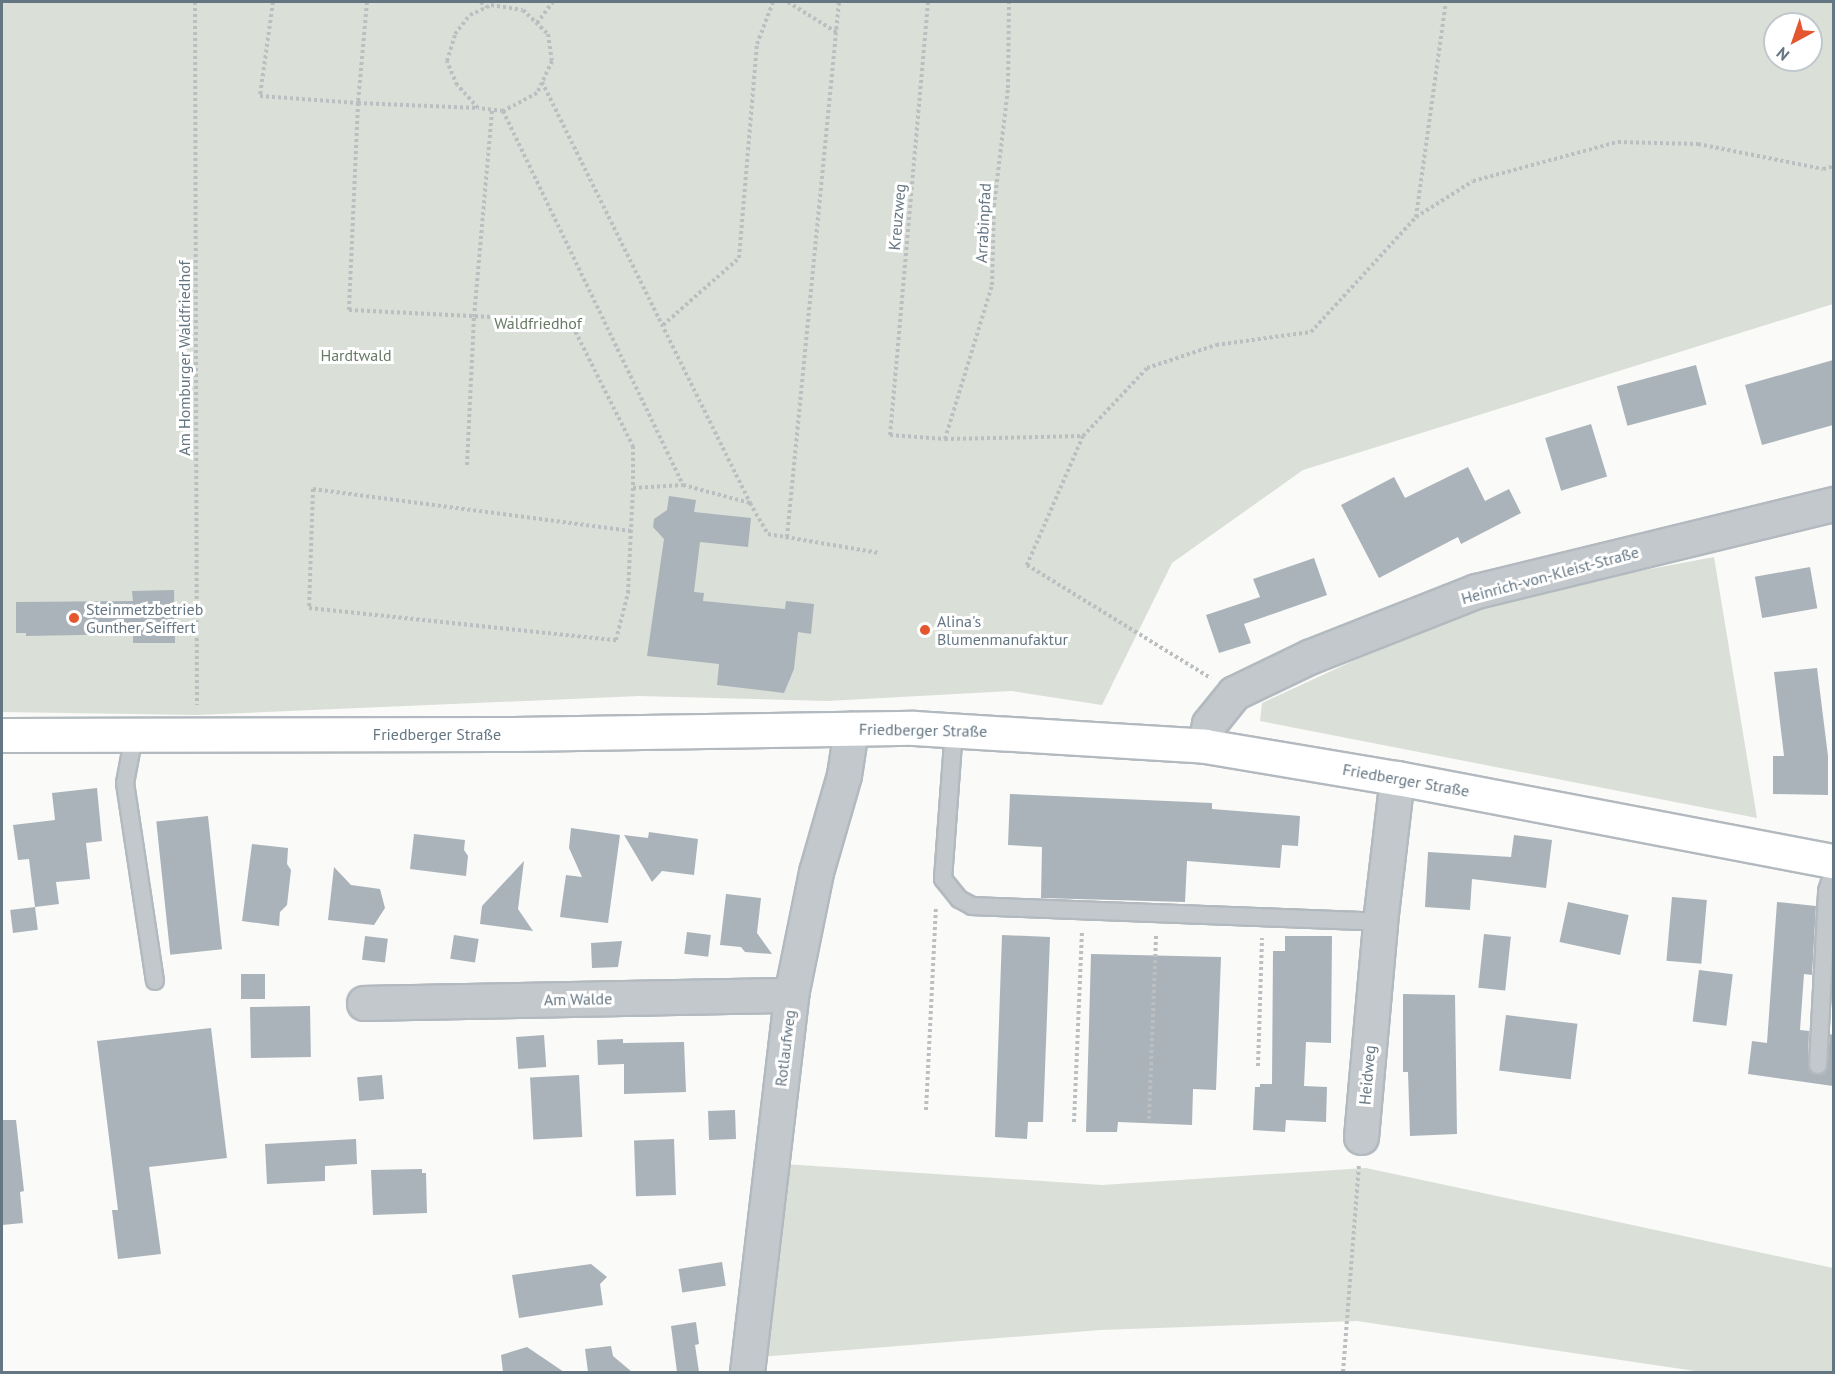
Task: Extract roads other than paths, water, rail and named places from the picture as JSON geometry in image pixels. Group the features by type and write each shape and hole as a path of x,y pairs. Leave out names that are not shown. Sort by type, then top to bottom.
{"street":[{"name":"Heinrich-von-Kleist-Straße","path":"1205,746 1209,724 1234,693 1311,656 1476,591 1833,504"},
{"name":"Rotlaufweg","path":"747,1372 791,995 816,872 844,775 850,729"},
{"name":"Friedberger Straße","path":"2,735 954,729 1205,746 1397,778 1833,861"},
{"name":"Heidweg","path":"1362,1137 1380,922 1397,778"},
{"name":"Am Walde","path":"364,1003 791,995"}],"lane":[{"path":"954,729 943,879 959,899 972,906 1380,922"},
{"path":"134,735 125,783 155,981"},
{"path":"1818,1065 1827,891 1833,870"}],"place":[{"name":"Steinmetzbetrieb Gunther Seiffert","path":"74,618"},
{"name":"Alina's Blumenmanufaktur","path":"925,630"}],"park label":[{"name":"Waldfriedhof","path":"538,323"},
{"name":"Hardtwald","path":"356,355"}]}
